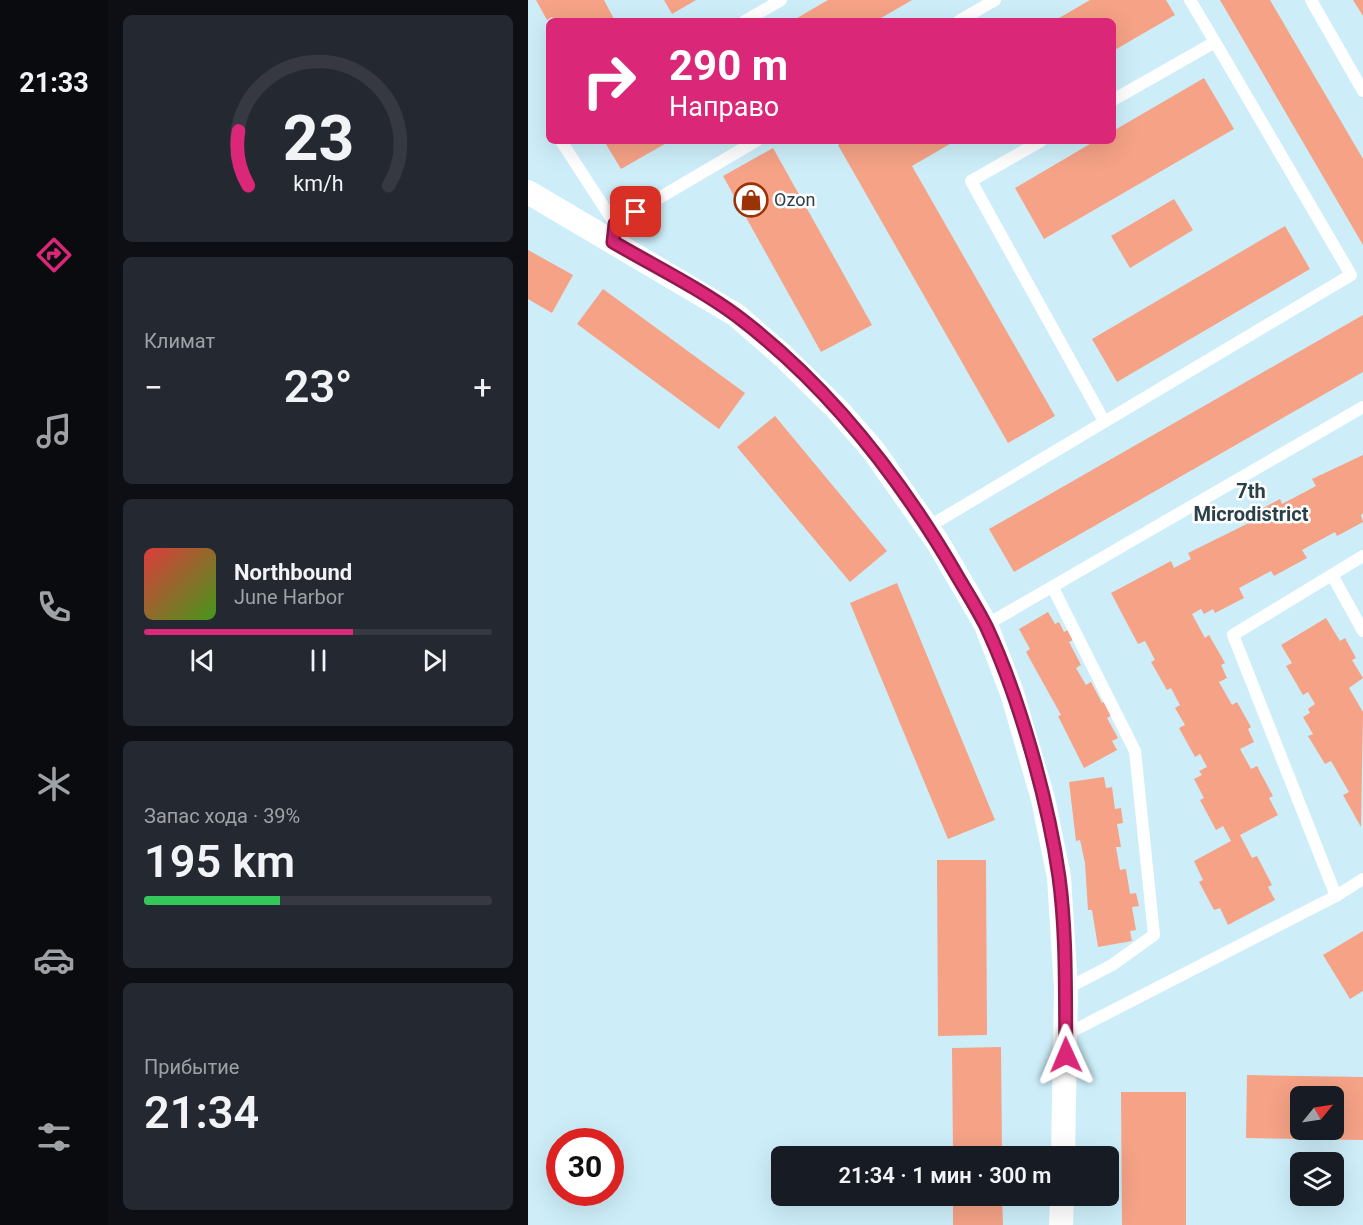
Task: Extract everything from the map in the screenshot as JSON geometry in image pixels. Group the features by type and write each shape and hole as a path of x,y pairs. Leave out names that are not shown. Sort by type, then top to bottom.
{"street":[{"path":"528,192 600,237 614,233 736,315 781,354 839,411 873,450 928,527 986,625 1012,693 1043,799 1059,877 1066,989 1063,1146"},
{"path":"1061,1225 1062,1206"}],"lane":[{"path":"750,18 781,0"},
{"path":"964,18 995,0"},
{"path":"928,527 1351,275 1190,0"},
{"path":"1311,0 1363,91"},
{"path":"1116,98 1215,42"},
{"path":"563,144 614,233 751,144"},
{"path":"1036,144 971,181 1104,421"},
{"path":"986,625 1363,407"},
{"path":"1336,896 1233,635 1363,556"},
{"path":"1332,574 1363,631"},
{"path":"1053,588 1135,751 1154,935 1112,965 1066,989"},
{"path":"1065,1035 1336,896 1363,879"}],"building":[{"path":"536,0 604,0 613,18 552,17 546,18"},
{"path":"664,0 696,0 672,14"},
{"path":"828,0 912,0 881,18 797,18"},
{"path":"1090,0 1166,0 1175,15 1116,49 1116,18 1059,18"},
{"path":"1220,0 1270,0 1363,159 1363,245"},
{"path":"1353,0 1363,0 1363,16"},
{"path":"1204,78 1234,129 1044,239 1015,188 1090,144 1116,144 1116,129"},
{"path":"606,144 665,144 621,169"},
{"path":"950,144 912,166 1055,416 1008,443 838,145"},
{"path":"773,148 872,325 821,352 723,176"},
{"path":"1174,199 1193,230 1130,268 1111,236"},
{"path":"1285,226 1310,269 1117,382 1092,339"},
{"path":"528,250 573,275 552,313 528,299"},
{"path":"603,289 745,393 719,429 577,324"},
{"path":"1363,315 1363,372 1014,572 989,529"},
{"path":"775,416 887,551 850,582 737,447"},
{"path":"1363,455 1363,513 1361,515 1363,522 1337,536 1335,532 1302,550 1307,558 1274,576 1271,571 1239,588 1244,598 1215,613 1213,609 1204,614 1201,609 1192,614 1205,638 1209,635 1225,663 1221,665 1227,678 1219,682 1232,705 1237,702 1251,727 1248,729 1254,742 1240,749 1251,769 1257,766 1273,796 1269,798 1278,815 1240,835 1252,858 1257,856 1272,885 1268,887 1275,900 1228,925 1220,908 1214,910 1199,882 1203,880 1194,861 1231,841 1223,826 1216,830 1200,800 1204,798 1194,779 1202,775 1199,771 1207,767 1200,754 1195,757 1179,728 1185,725 1175,708 1180,705 1171,688 1167,690 1151,662 1155,660 1145,641 1138,644 1111,593 1171,561 1174,568 1191,559 1188,553 1253,521 1250,515 1280,499 1282,504 1316,486 1312,479"},
{"path":"897,583 995,820 948,839 850,603"},
{"path":"1048,612 1055,624 1059,622 1064,632 1070,629 1075,639 1069,642 1081,665 1076,668 1086,685 1091,682 1102,703 1106,701 1114,714 1107,718 1118,738 1112,741 1117,750 1084,768 1058,716 1061,715 1026,652 1030,649 1019,629"},
{"path":"1326,618 1340,641 1345,638 1356,658 1352,660 1363,678 1349,688 1363,712 1361,827 1343,795 1349,792 1331,761 1325,764 1308,736 1313,734 1303,717 1310,713 1308,709 1315,704 1308,692 1303,695 1286,666 1292,663 1281,645"},
{"path":"1104,777 1106,788 1112,787 1115,809 1121,808 1123,823 1117,824 1121,847 1116,847 1120,870 1126,869 1130,894 1136,893 1139,906 1132,907 1136,930 1130,931 1132,941 1098,947 1092,910 1088,910 1085,863 1080,840 1076,841 1069,782"},
{"path":"937,860 986,860 987,1035 938,1036"},
{"path":"1363,931 1363,991 1350,999 1323,955"},
{"path":"1001,1047 1002,1146 953,1146 952,1048"},
{"path":"1247,1075 1363,1077 1363,1140 1344,1140 1344,1086 1290,1086 1290,1139 1246,1138"},
{"path":"1121,1092 1186,1092 1186,1225 1122,1225"},
{"path":"953,1206 1002,1206 1003,1225 953,1225"}],"place":[{"name":"Ozon","path":"751,200"}],"district":[{"name":"7th Microdistrict","path":"1251,502"}],"route":[{"path":"636,212 615,224 613,242 736,315 781,354 839,411 873,450 937,541 986,625 1012,693 1031,757 1043,799 1059,877 1064,930 1066,1055"}]}
